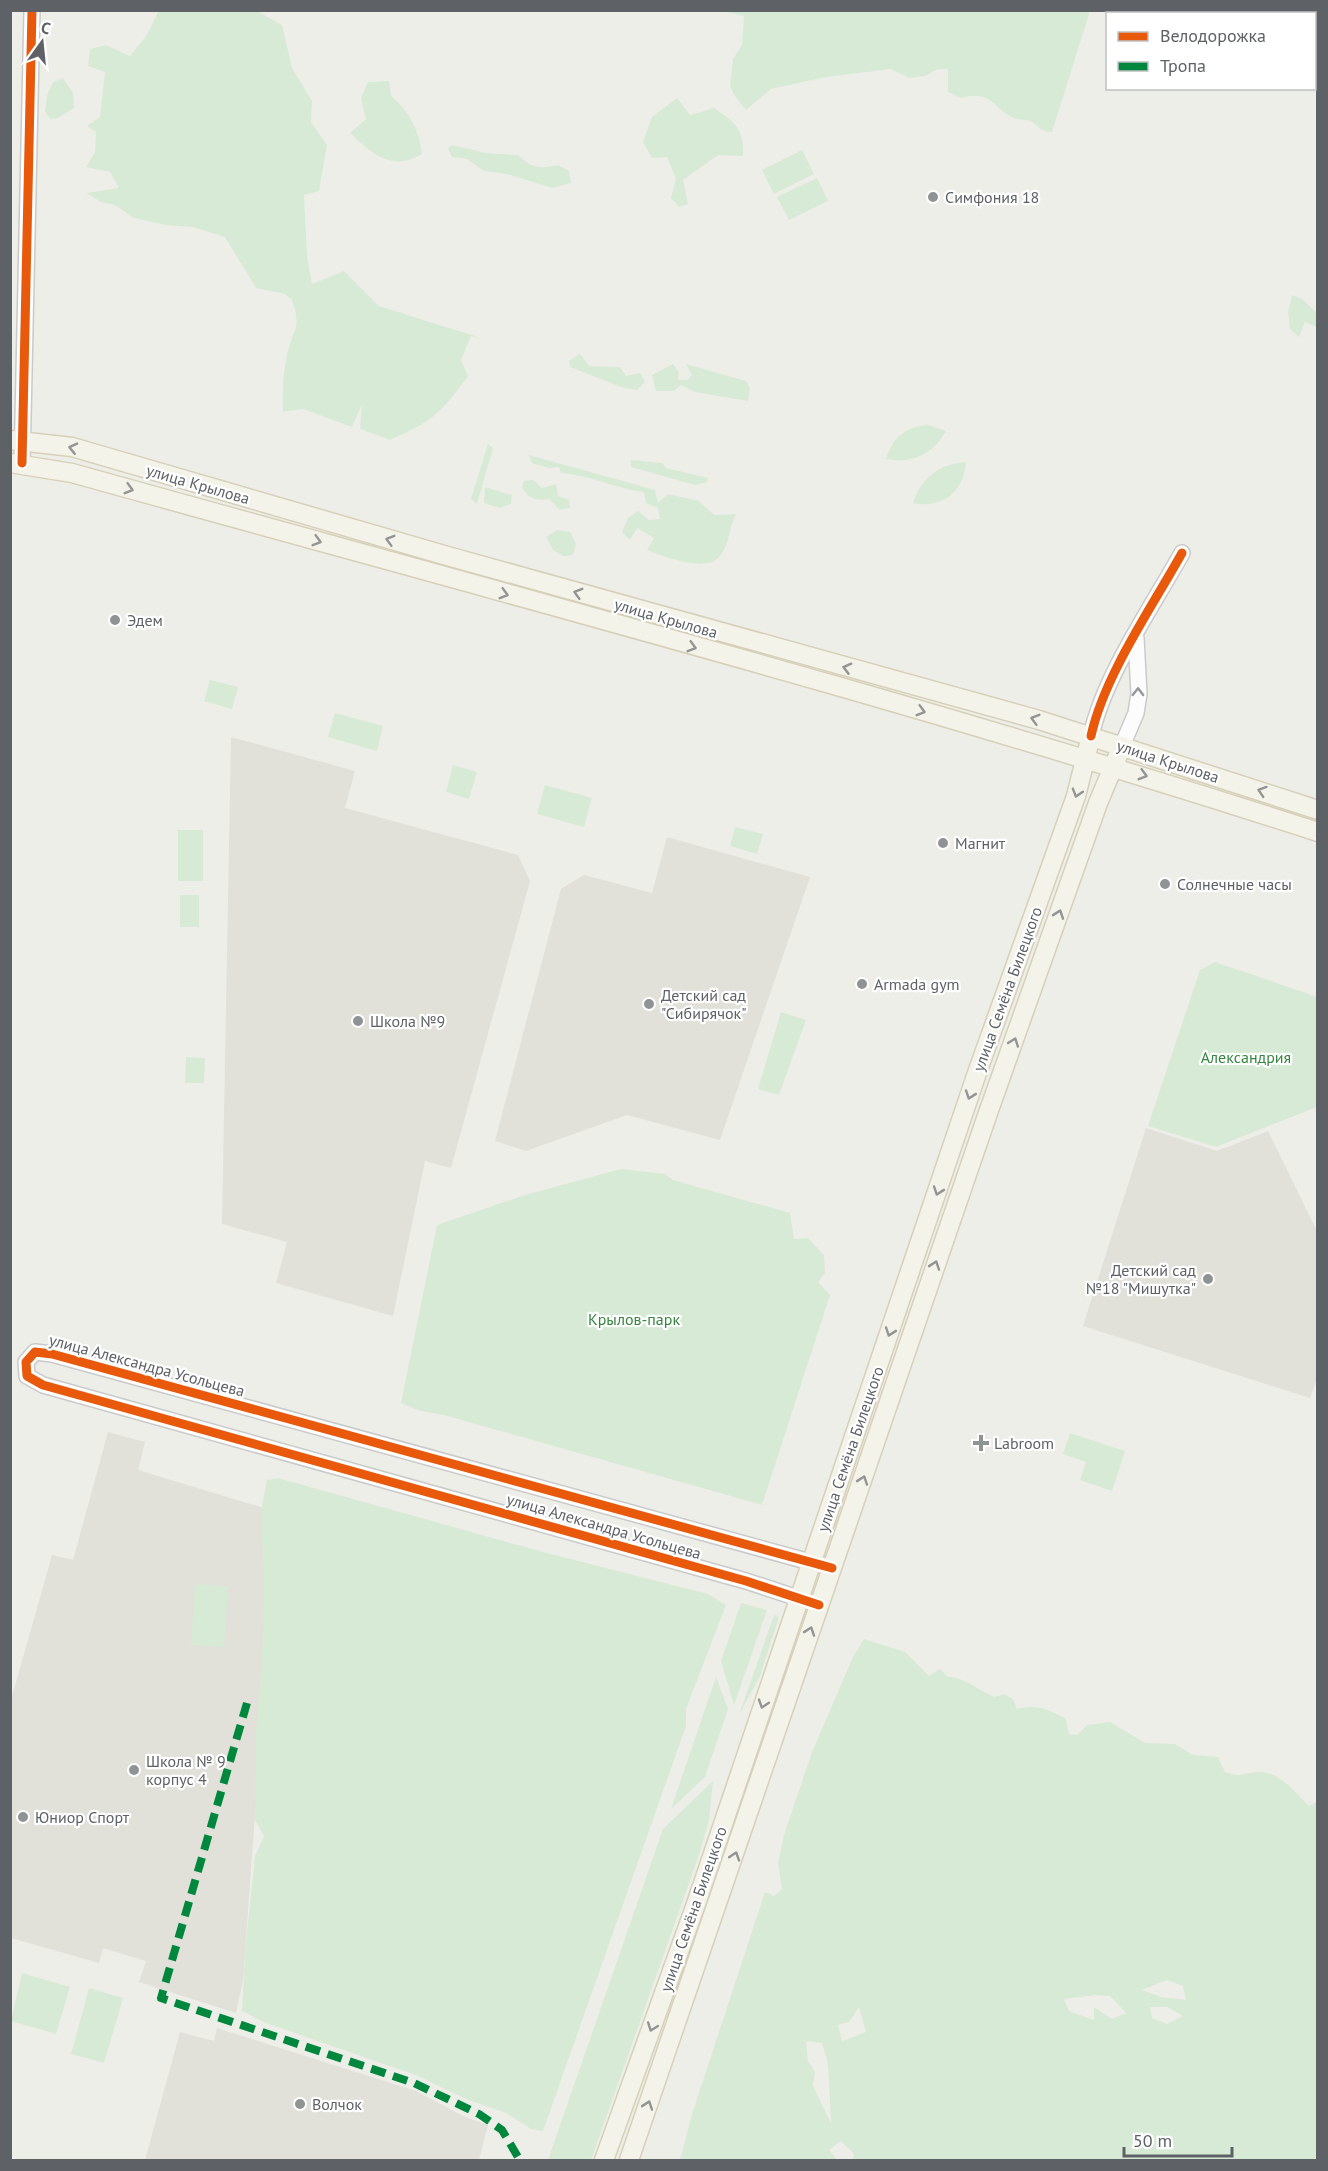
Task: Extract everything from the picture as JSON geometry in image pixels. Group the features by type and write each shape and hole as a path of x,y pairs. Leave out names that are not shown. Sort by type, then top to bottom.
{"main road":[{"name":"улица Крылова","path":"17,440 72,447 444,555 1091,736 1317,810"},
{"name":"улица Крылова","path":"16,463 164,499 1086,759 1317,832"},
{"name":"улица Семёна Билецкого","path":"604,2160 696,1904 1086,759 1091,736"},
{"name":"улица Семёна Билецкого","path":"629,2160 988,1113 1098,802 1122,746"}],"street":[{"path":"16,463 32,10"},
{"path":"1091,736 1096,714 1115,672 1182,553"},
{"name":"улица Семёна Билецкого","path":"1122,746 1136,712 1139,694 1136,636"},
{"name":"улица Александра Усольцева","path":"819,1605 43,1385 27,1376 26,1362 35,1352 52,1354 832,1568"}],"shaded area":[{"name":"Школа №9","path":"231,737 355,771 345,808 518,855 530,881 451,1168 425,1161 393,1316 276,1283 287,1242 222,1224"},
{"name":"Детский сад \"Сибирячок\"","path":"667,837 810,877 720,1140 627,1115 526,1151 495,1141 561,889 584,875 652,893"},
{"name":"Детский сад №18 \"Мишутка\"","path":"1146,1128 1217,1151 1268,1131 1317,1231 1318,1376 1310,1398 1083,1326"},
{"name":"Школа № 9 корпус 4","path":"108,1432 145,1442 138,1470 277,1512 243,1980 236,2013 139,1982 146,1961 103,1948 99,1963 11,1938 11,1700 52,1555 73,1560"},
{"name":"Волчок","path":"217,2028 416,2091 465,2117 488,2125 479,2160 145,2160 180,2032 214,2041"}],"green space":[{"path":"153,11 257,11 282,25 292,68 312,101 311,122 327,145 319,191 304,195 307,256 312,284 344,271 379,306 481,338 471,336 461,360 468,376 435,415 417,427 390,440 360,429 362,404 352,427 303,409 283,412 287,355 296,328 292,300 285,294 256,288 225,237 192,227 166,225 134,218 115,205 101,202 86,193 119,188 110,172 86,167 95,152 96,132 87,126 100,117 105,72 88,66 90,49 106,45 130,56 147,35 158,12"},
{"path":"722,11 1090,11 1052,132 1043,130 1030,121 1016,119 986,98 972,96 961,98 948,92 948,69 938,69 925,76 909,78 891,69 826,77 771,89 746,110 734,95 730,85 733,59 742,45 744,16"},
{"path":"63,78 73,93 74,108 58,118 50,119 45,111 47,96 53,82"},
{"path":"389,81 391,96 408,115 418,137 422,154 411,159 392,161 383,158 366,148 350,133 366,119 361,98 368,82"},
{"path":"677,98 690,115 714,108 722,113 737,128 743,147 743,156 718,155 683,180 688,204 679,207 671,198 676,179 667,157 652,158 643,142 652,117"},
{"path":"452,145 486,153 518,155 527,163 536,166 558,165 569,171 571,183 552,188 507,174 484,171 467,159 452,157 448,148"},
{"path":"802,150 814,174 774,194 762,170"},
{"path":"817,178 828,201 789,220 777,197"},
{"path":"1292,295 1302,299 1317,313 1317,327 1305,322 1299,337 1290,329 1288,312"},
{"path":"580,354 589,366 620,367 626,376 640,373 645,382 637,390 621,387 570,367 569,361"},
{"path":"673,364 679,373 678,380 688,380 692,375 686,364 746,381 750,388 748,401 695,392 681,385 674,391 656,391 652,375"},
{"path":"928,425 946,431 935,446 913,458 886,459 892,445 901,435 913,428"},
{"path":"488,444 493,448 477,504 471,499"},
{"path":"529,455 655,490 658,503 668,494 699,501 714,515 736,514 723,552 713,562 705,564 684,562 647,550 654,538 637,528 630,540 622,532 628,518 638,511 649,520 660,519 658,508 646,503 644,492 561,473 559,467 549,468 532,463"},
{"path":"631,460 662,463 666,468 708,478 707,482 695,485 631,467"},
{"path":"966,462 961,482 950,496 933,503 913,503 921,486 932,474 947,466"},
{"path":"533,480 542,488 556,484 558,496 569,500 570,508 560,510 549,499 540,500 530,497 522,487 524,481"},
{"path":"485,487 512,495 511,504 500,508 484,503"},
{"path":"557,530 570,532 576,544 573,555 563,556 553,550 546,537"},
{"path":"210,680 238,687 232,709 204,701"},
{"path":"335,713 383,726 377,751 328,737"},
{"path":"453,765 477,772 469,799 446,792"},
{"path":"545,785 592,798 584,827 537,814"},
{"path":"735,827 763,834 757,854 730,846"},
{"path":"178,830 203,830 203,881 178,881"},
{"path":"180,895 199,895 199,927 180,927"},
{"name":"Александрия","path":"1215,962 1318,997 1317,1107 1216,1147 1148,1126 1200,970"},
{"path":"781,1012 806,1020 779,1095 758,1089"},
{"path":"186,1057 205,1058 204,1083 185,1083"},
{"name":"Крылов-парк","path":"621,1169 665,1174 673,1180 790,1213 794,1239 808,1238 824,1255 825,1273 818,1282 830,1295 762,1505 444,1415 420,1411 401,1403 437,1225 525,1195"},
{"path":"1070,1433 1125,1451 1112,1491 1080,1480 1086,1462 1063,1454"},
{"path":"278,1478 543,1552 708,1594 726,1605 686,1709 686,1726 543,2131 531,2129 506,2113 466,2099 418,2076 266,2023 242,2011 245,1951 255,1856 264,1836 255,1820 256,1730 262,1659 264,1585 261,1510 267,1480"},
{"path":"195,1584 228,1586 224,1647 191,1645"},
{"path":"741,1603 767,1610 734,1705 721,1661"},
{"path":"774,1615 779,1617 760,1676 739,1715"},
{"path":"864,1639 905,1652 929,1676 940,1669 948,1677 966,1682 995,1697 1004,1694 1013,1699 1017,1709 1037,1707 1054,1713 1066,1719 1069,1734 1077,1735 1087,1725 1110,1722 1145,1743 1175,1744 1193,1755 1218,1757 1225,1772 1230,1774 1265,1772 1273,1775 1286,1783 1309,1806 1317,1802 1317,2160 853,2160 854,2154 841,2141 829,2150 837,2160 680,2160 693,2111 765,1892 774,1896 782,1889 778,1863 784,1835 812,1752 853,1657","holes":["1167,1980 1183,1986 1186,2000 1161,1997 1142,1990","1096,1995 1110,1996 1126,2013 1112,2019 1094,2007 1094,2020 1069,2011 1064,1999","859,2007 866,2032 842,2041 838,2025 849,2022","1150,2007 1167,2007 1183,2016 1167,2024 1152,2018","806,2041 822,2043 828,2064 831,2123 813,2086 815,2072 808,2061"]},
{"path":"716,1677 728,1709 705,1777 671,1809"},
{"path":"713,1781 709,1820 699,1855 591,2160 548,2160 663,1829"},
{"path":"22,1973 70,1987 56,2034 11,2021"},
{"path":"89,1988 123,1998 104,2063 71,2054"}],"marked path":[{"path":"247,1703 161,1998 414,2083 479,2114 502,2130 518,2157"}],"cycle path":[{"path":"22,463 32,10"},
{"path":"1091,736 1106,690 1143,619 1182,553"},
{"path":"819,1605 746,1581 43,1385 27,1376 26,1362 35,1352 52,1354 832,1568"}],"place":[{"name":"Симфония 18","path":"933,197"},
{"name":"Эдем","path":"115,620"},
{"name":"Магнит","path":"943,843"},
{"name":"Солнечные часы","path":"1165,884"},
{"name":"Armada gym","path":"862,984"},
{"name":"Детский сад \"Сибирячок\"","path":"649,1004"},
{"name":"Школа №9","path":"358,1021"},
{"name":"Детский сад №18 \"Мишутка\"","path":"1208,1279"},
{"name":"Labroom","path":"981,1443"},
{"name":"Школа № 9 корпус 4","path":"134,1770"},
{"name":"Юниор Спорт","path":"23,1817"},
{"name":"Волчок","path":"300,2104"}]}
